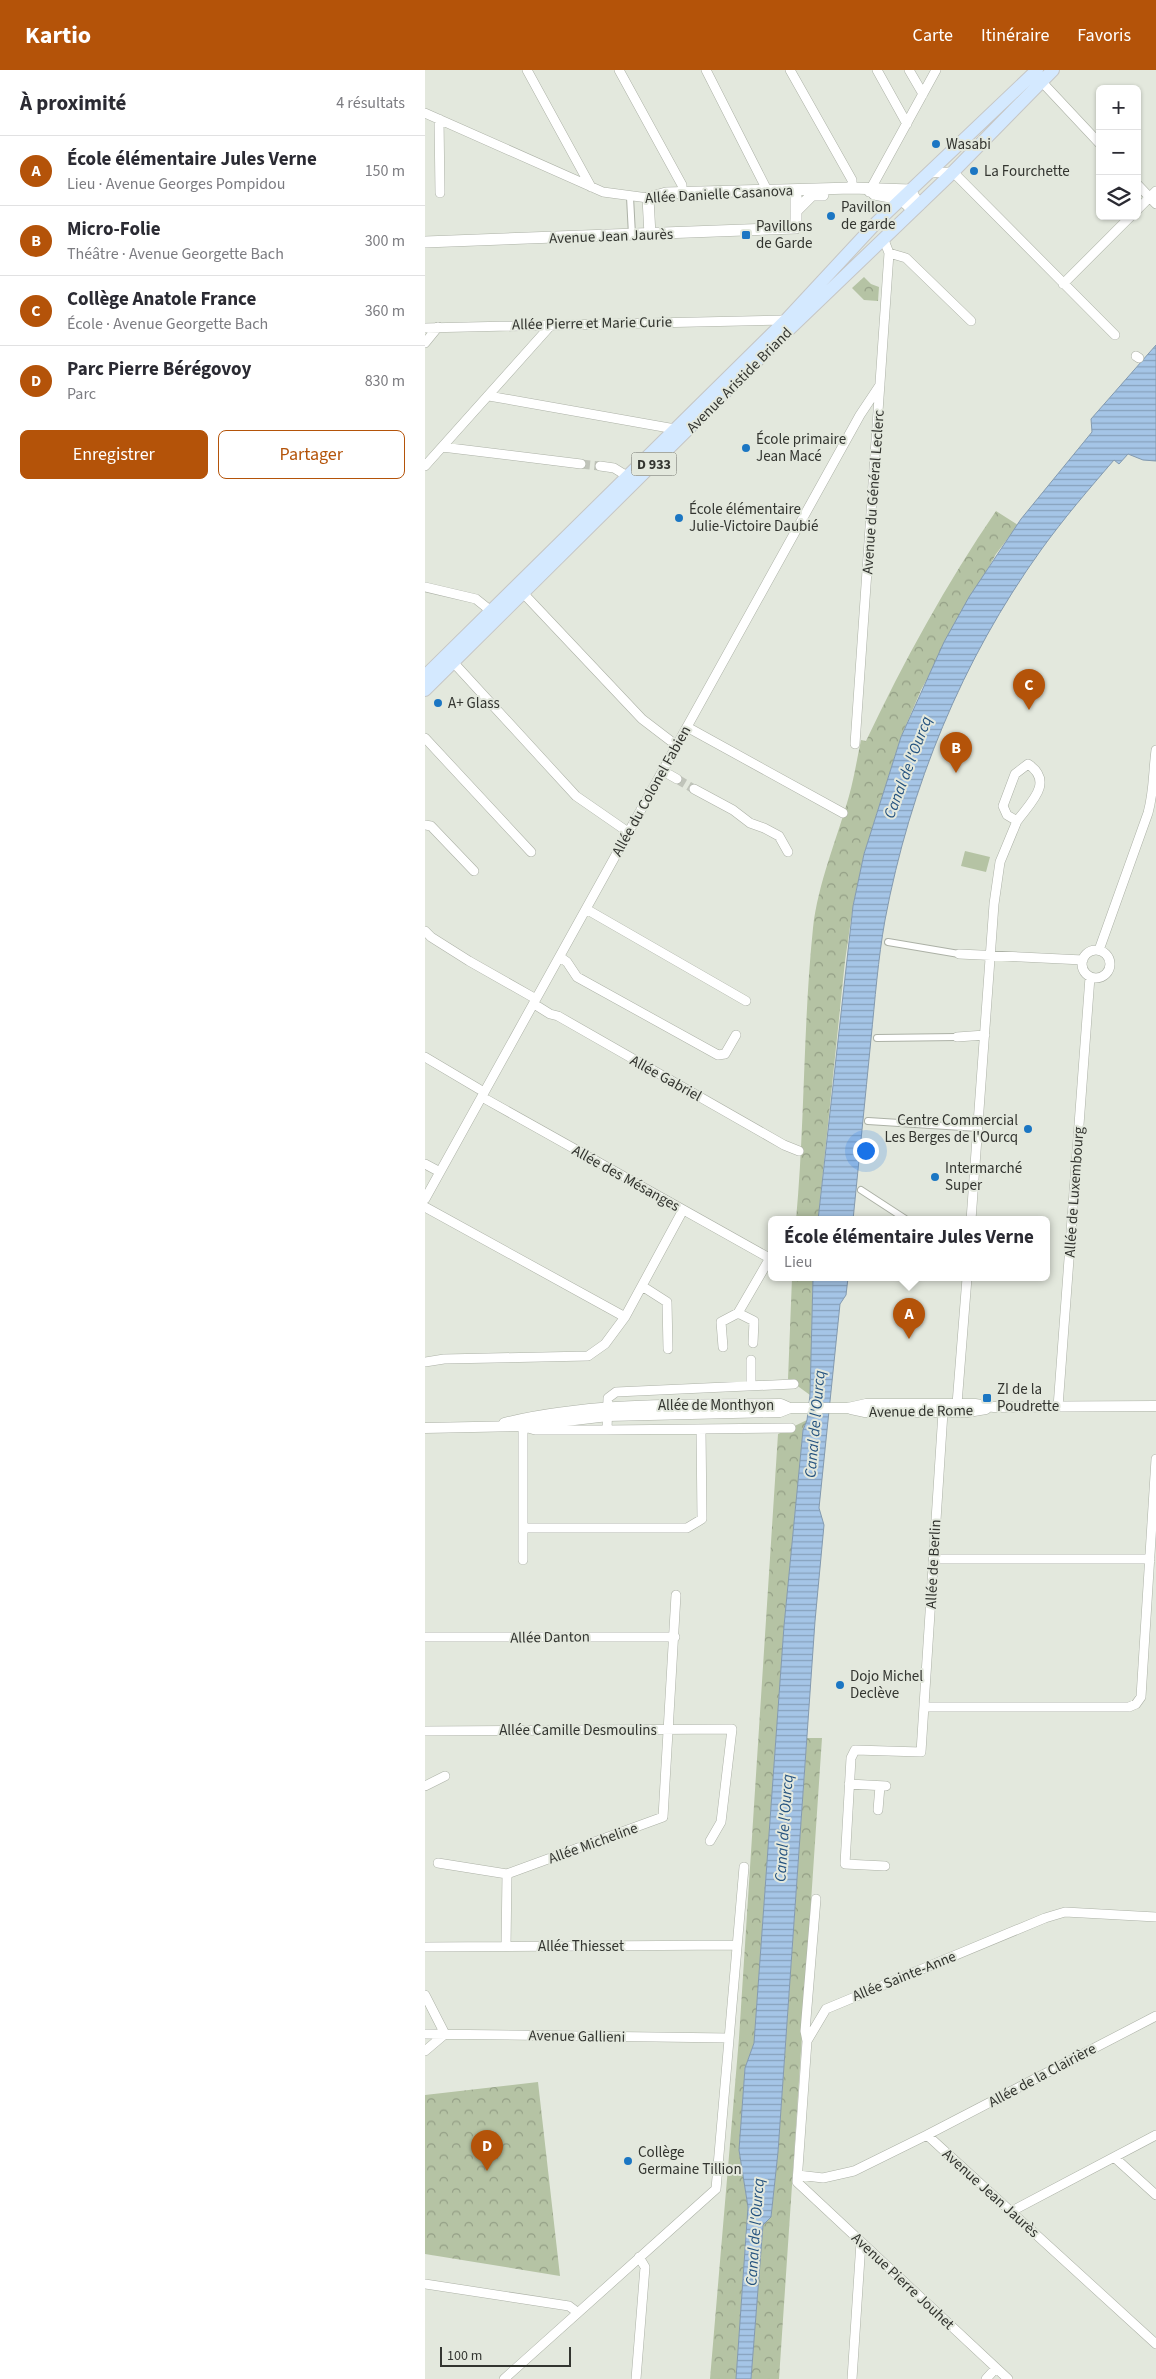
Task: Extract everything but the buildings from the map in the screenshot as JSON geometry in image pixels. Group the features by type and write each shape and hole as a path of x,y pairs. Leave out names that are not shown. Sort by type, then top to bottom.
{"main road":[{"name":"Avenue Aristide Briand","path":"425,676 786,320 877,222 928,173 1039,76 1053,70"},
{"name":"Avenue Aristide Briand","path":"425,690 776,342 953,172 1039,76"},
{"name":"Allée Danielle Casanova","path":"648,198 665,193 852,188 906,195"},
{"path":"796,190 796,211"},
{"name":"Allée Danielle Casanova","path":"796,211 812,195 870,191"},
{"path":"906,195 916,207"},
{"path":"648,198 650,234"},
{"name":"Avenue Jean Jaurès","path":"425,242 796,228 796,211"},
{"path":"877,222 884,240"}],"street":[{"path":"527,70 591,187"},
{"path":"619,70 682,185 682,193"},
{"path":"706,70 767,190"},
{"path":"790,70 852,180 852,188"},
{"path":"877,70 907,124"},
{"path":"909,70 923,94"},
{"path":"870,191 937,70"},
{"path":"1039,76 1096,140"},
{"name":"Allée Danielle Casanova","path":"425,113 603,192 648,198"},
{"path":"439,119 440,193"},
{"path":"928,173 953,172 1115,335"},
{"path":"1141,187 1154,198 1141,207"},
{"path":"630,197 632,235"},
{"path":"1063,284 1127,220"},
{"name":"Avenue du Général Leclerc","path":"855,744 889,253 884,240"},
{"path":"889,253 906,258 971,322"},
{"path":"759,320 770,335"},
{"name":"Allée Pierre et Marie Curie","path":"425,328 786,320"},
{"path":"425,466 552,324"},
{"path":"425,343 438,327"},
{"name":"Allée du Colonel Fabien","path":"425,1199 860,415 880,385"},
{"path":"489,396 675,429"},
{"path":"443,447 581,464"},
{"path":"600,466 614,468 627,476"},
{"path":"425,587 476,599 491,610"},
{"path":"523,593 642,719 676,745"},
{"path":"453,662 576,796 628,832"},
{"path":"687,727 843,813"},
{"path":"425,738 531,852"},
{"path":"1099,950 1148,813 1154,791 1153,769 1156,750"},
{"path":"971,1216 994,904 1000,862 1017,821 1040,790 1041,780 1036,769 1028,764 1015,774 1003,806 1007,815 1017,821"},
{"path":"663,771 677,779"},
{"path":"694,789 733,810 750,823 765,828 779,836 788,852"},
{"path":"425,825 431,826 474,871"},
{"path":"586,909 746,1001"},
{"name":"Allée Gabriel","path":"425,931 431,937 535,1001 550,1014 558,1016 784,1145 799,1151"},
{"path":"888,942 959,954 1083,960"},
{"path":"1099,950 1104,952 1110,959 1110,969 1104,976 1090,977 1083,970 1083,960 1087,953 1099,950"},
{"path":"560,957 567,962 577,977 718,1055 725,1054 736,1035"},
{"name":"Allée de Luxembourg","path":"1058,1406 1090,977"},
{"path":"877,1038 957,1038 985,1035"},
{"name":"Allée des Mésanges","path":"425,1057 483,1094 683,1210 768,1256"},
{"path":"868,1121 978,1128"},
{"path":"425,1164 439,1172"},
{"path":"861,1190 901,1216"},
{"path":"425,1207 625,1317"},
{"path":"425,1362 444,1359 588,1356 605,1344 625,1317 683,1210"},
{"path":"723,1347 721,1322 738,1313 768,1263"},
{"path":"957,1404 967,1281"},
{"path":"642,1286 667,1302 668,1349"},
{"path":"738,1313 754,1321 753,1343"},
{"path":"751,1360 751,1385"},
{"name":"Allée de Monthyon","path":"608,1411 608,1398 616,1392 794,1384"},
{"name":"Avenue de Rome","path":"845,1408 866,1404 975,1404 994,1407 1156,1406"},
{"path":"943,1412 945,1407 968,1407 975,1404"},
{"name":"Avenue de Rome","path":"845,1408 865,1412 968,1412 994,1407"},
{"name":"Allée de Monthyon","path":"425,1428 486,1427 608,1411 780,1412 790,1408 845,1408"},
{"path":"607,1430 608,1411"},
{"name":"Allée de Berlin","path":"849,1784 851,1758 855,1750 921,1752 943,1412"},
{"path":"523,1560 525,1528 524,1422"},
{"name":"Allée de Monthyon","path":"524,1422 535,1430 791,1428"},
{"path":"525,1528 687,1528 702,1519 701,1430"},
{"path":"923,1707 1129,1707 1136,1704 1141,1697 1156,1459"},
{"path":"934,1559 1150,1559"},
{"path":"669,1730 676,1595"},
{"name":"Allée Danton","path":"425,1637 675,1637"},
{"name":"Allée Camille Desmoulins","path":"425,1731 732,1729 721,1822 710,1841"},
{"name":"Allée Micheline","path":"507,1874 663,1817 669,1730"},
{"path":"425,1786 445,1776"},
{"path":"878,1810 883,1786 849,1784 845,1864 885,1866"},
{"path":"438,1863 507,1874 507,1946"},
{"path":"504,2379 716,2189 743,1867"},
{"path":"807,2041 806,2025 816,1899"},
{"name":"Allée Sainte-Anne","path":"798,2179 807,2041 825,2009 1045,1918 1065,1912 1156,1917"},
{"name":"Allée Thiesset","path":"425,1947 737,1945"},
{"path":"425,1995 445,2034 425,2051"},
{"name":"Allée de la Clairière","path":"927,2135 1156,2016"},
{"name":"Avenue Gallieni","path":"425,2034 729,2038"},
{"path":"798,2179 823,2178 854,2171 927,2135"},
{"name":"Avenue Jean Jaurès","path":"927,2135 1156,2344"},
{"path":"1012,2211 1156,2135"},
{"path":"1114,2157 1156,2195"},
{"name":"Avenue Pierre Jouhet","path":"798,2179 861,2242 1008,2379"},
{"path":"852,2379 861,2242"},
{"path":"637,2379 645,2268 639,2257"},
{"path":"425,2284 569,2306 577,2312"},
{"path":"986,2379 996,2368"}],"green space":[{"path":"864,277 871,284 879,287 878,301 864,300 852,288"},
{"path":"996,511 1018,525 996,554 921,690 901,737 864,854 853,906 845,961 818,1216 796,1216 807,1001 813,928 819,894 849,796 861,740 866,741 927,623"},
{"path":"965,851 990,857 986,872 961,866"},
{"path":"792,1281 813,1281 810,1395 788,1379"},
{"path":"807,1420 803,1430 784,1626 754,2043 745,2068 739,2150 748,2207 736,2379 710,2379 739,2038 778,1434"},
{"path":"807,1738 822,1738 779,2379 751,2379 763,2224 771,2217 778,2152"},
{"path":"538,2082 560,2276 425,2254 425,2095"}],"water":[{"name":"Canal de l'Ourcq","path":"1156,345 1156,461 1143,460 1128,454 1119,464 1114,460 1077,504 1041,550 1013,592 964,680 943,726 909,822 885,920 877,980 853,1216 818,1216 853,906 864,854 901,737 944,642 969,597 1021,519 1092,432 1091,419"},
{"name":"Canal de l'Ourcq","path":"813,1281 848,1281 846,1295 840,1304 819,1508 824,1525 815,1621 778,2152 771,2217 763,2225 751,2379 736,2379 748,2207 739,2150 745,2068 754,2043 784,1626 803,1430 807,1420 810,1395"}],"tunnel":[{"path":"581,464 600,466"},
{"path":"677,779 694,789"}],"place":[{"name":"Wasabi","path":"936,144"},
{"name":"La Fourchette","path":"974,171"},
{"name":"Pavillon de garde","path":"831,216"},
{"name":"Pavillons de Garde","path":"746,235"},
{"name":"École primaire Jean Macé","path":"746,448"},
{"name":"École élémentaire Julie-Victoire Daubié","path":"679,518"},
{"name":"A+ Glass","path":"438,703"},
{"name":"Collège Anatole France","path":"1029,710"},
{"name":"Micro-Folie","path":"956,773"},
{"name":"Centre Commercial Les Berges de l'Ourcq","path":"1028,1129"},
{"name":"Intermarché Super","path":"935,1177"},
{"name":"École élémentaire Jules Verne","path":"909,1339"},
{"name":"ZI de la Poudrette","path":"987,1398"},
{"name":"Dojo Michel Declève","path":"840,1685"},
{"name":"Collège Germaine Tillion","path":"628,2161"},
{"name":"Parc Pierre Bérégovoy","path":"487,2171"}]}
